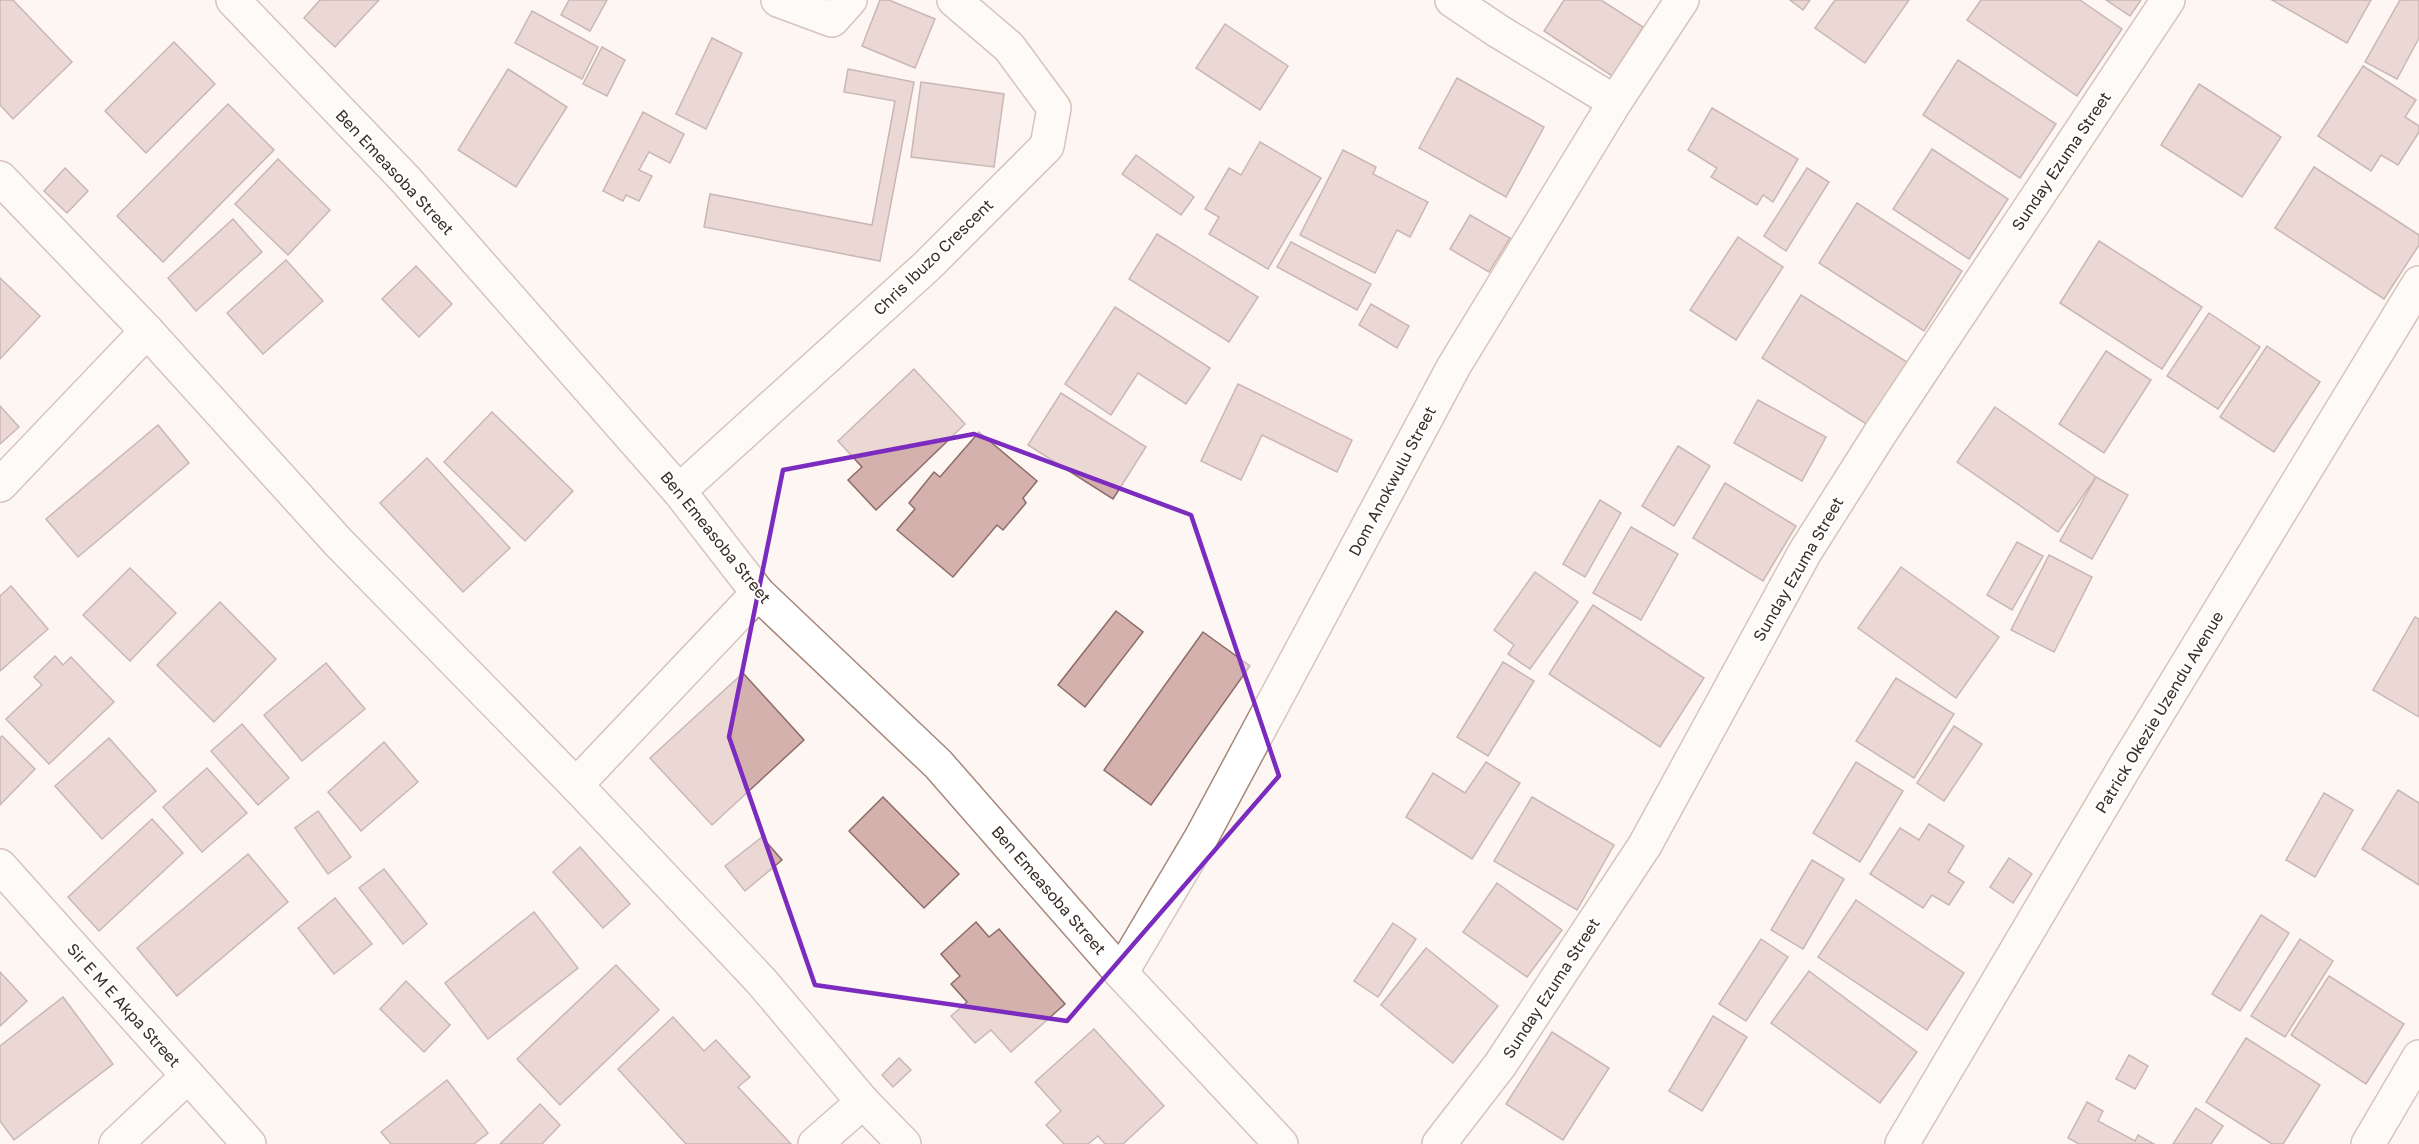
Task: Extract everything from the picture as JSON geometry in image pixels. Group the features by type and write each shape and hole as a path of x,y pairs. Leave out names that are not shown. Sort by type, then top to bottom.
{"street":[{"name":"Ben Emeasoba Street","path":"233,0 405,179 679,491 758,593 938,764 1121,973 1281,1144"},
{"path":"778,0 832,20 850,0"},
{"name":"Chris Ibuzo Crescent","path":"679,491 927,266 1047,146 1054,108 1009,47 954,0"},
{"path":"1452,0 1498,31 1615,102"},
{"name":"Dom Anokwulu Street","path":"1121,973 1201,838 1454,366 1615,102 1682,0"},
{"name":"Sunday Ezuma Street","path":"1439,1144 1500,1065 1645,845 1806,552 1881,432 2168,0"},
{"path":"0,178 147,331 339,543 576,785 762,982 863,1102 904,1144"},
{"name":"Patrick Okezie Uzendu Avenue","path":"1902,1144 2123,770 2419,283"},
{"path":"0,485 147,331"},
{"path":"576,785 758,593"},
{"name":"Sir E M E Akpa Street","path":"0,866 249,1144"},
{"path":"2368,1144 2419,1057"},
{"path":"116,1144 188,1076"},
{"path":"815,1144 863,1102"}],"highlighted area":[{"path":"974,434 1191,515 1279,776 1067,1021 815,985 729,737 783,470"}],"building":[{"path":"0,0 13,0 72,62 13,119 0,105"},
{"path":"320,0 379,0 335,47 304,18"},
{"path":"569,0 607,0 590,31 561,15"},
{"path":"880,0 889,0 935,19 915,68 862,46"},
{"path":"1564,0 1601,0 1643,27 1612,76 1544,31"},
{"path":"1790,0 1810,0 1803,10"},
{"path":"1835,0 1909,0 1865,63 1815,28"},
{"path":"1981,0 2080,0 2122,29 2077,96 1967,20"},
{"path":"2106,0 2141,0 2130,16"},
{"path":"2272,0 2371,0 2347,43"},
{"path":"2400,0 2419,0 2419,38 2397,79 2365,62"},
{"path":"532,11 598,47 582,79 515,43"},
{"path":"1225,24 1288,66 1260,110 1196,68"},
{"path":"712,38 742,53 706,129 676,114"},
{"path":"174,42 215,84 146,153 105,111"},
{"path":"602,47 625,60 607,96 583,84"},
{"path":"1958,60 2056,124 2020,178 1923,115"},
{"path":"2363,66 2416,100 2405,117 2419,126 2419,132 2398,165 2381,155 2371,171 2318,136"},
{"path":"508,69 567,107 516,187 458,150"},
{"path":"848,69 914,82 880,261 704,227 710,194 872,225 895,101 844,92"},
{"path":"1457,78 1544,127 1506,197 1419,148"},
{"path":"921,82 1004,94 994,167 911,157"},
{"path":"2199,84 2281,137 2242,197 2161,145"},
{"path":"228,104 274,150 163,262 117,216"},
{"path":"1712,108 1798,159 1773,202 1763,195 1757,205 1711,177 1717,168 1688,150"},
{"path":"643,112 684,134 670,163 649,152 639,170 652,176 639,201 626,195 623,201 603,191"},
{"path":"1260,142 1321,178 1268,269 1209,234 1219,217 1205,209 1229,168 1241,175"},
{"path":"1932,149 2008,199 1969,259 1893,209"},
{"path":"1343,150 1376,167 1373,174 1428,202 1410,237 1397,230 1375,273 1300,235"},
{"path":"1136,155 1194,197 1181,215 1122,174"},
{"path":"278,159 330,210 288,255 235,204"},
{"path":"2314,167 2419,235 2419,245 2384,299 2275,228"},
{"path":"65,168 88,191 67,213 44,191"},
{"path":"1807,168 1829,182 1786,251 1764,236"},
{"path":"1857,203 1962,271 1924,331 1819,263"},
{"path":"1470,215 1510,238 1489,272 1450,249"},
{"path":"233,219 262,252 196,311 168,278"},
{"path":"1157,234 1258,297 1229,342 1129,279"},
{"path":"1738,237 1783,267 1736,340 1690,310"},
{"path":"2099,241 2202,307 2162,369 2060,303"},
{"path":"1291,242 1371,284 1357,310 1277,267"},
{"path":"286,260 323,301 263,354 227,313"},
{"path":"416,266 452,304 419,337 382,299"},
{"path":"0,278 40,316 0,359"},
{"path":"1801,295 1910,364 1871,427 1762,358"},
{"path":"1371,304 1409,326 1397,348 1359,325"},
{"path":"1115,307 1210,368 1186,404 1138,373 1111,415 1065,384"},
{"path":"2209,313 2260,347 2218,409 2167,376"},
{"path":"2267,346 2320,382 2274,452 2220,417"},
{"path":"2106,351 2151,380 2104,453 2059,424"},
{"path":"914,369 965,424 876,510 848,480 862,467 838,441"},
{"path":"1238,384 1352,440 1337,472 1262,435 1241,480 1201,461"},
{"path":"1061,393 1146,447 1113,499 1028,445"},
{"path":"1758,400 1826,437 1802,481 1734,443"},
{"path":"0,406 19,427 0,444"},
{"path":"1995,407 2096,477 2058,532 1957,462"},
{"path":"492,412 573,491 525,541 444,462"},
{"path":"158,425 189,463 78,557 46,519"},
{"path":"979,432 1037,481 1023,498 1026,503 1003,530 997,525 953,577 897,530 915,509 909,503 934,472 940,477"},
{"path":"1678,446 1710,466 1674,526 1642,506"},
{"path":"427,458 510,548 463,592 380,503"},
{"path":"2096,477 2128,495 2092,559 2060,541"},
{"path":"1725,483 1796,526 1763,581 1693,538"},
{"path":"1600,500 1621,513 1585,577 1563,564"},
{"path":"1631,527 1678,554 1641,620 1593,593"},
{"path":"2017,542 2043,556 2012,610 1987,595"},
{"path":"2049,555 2092,577 2054,652 2011,630"},
{"path":"1901,567 1999,637 1956,698 1858,628"},
{"path":"130,568 176,613 130,661 83,615"},
{"path":"1535,572 1578,602 1530,669 1508,654 1514,645 1494,630"},
{"path":"11,586 48,629 0,671 0,596"},
{"path":"220,602 276,659 214,722 157,665"},
{"path":"1593,605 1704,678 1660,747 1549,674"},
{"path":"1116,611 1143,632 1085,707 1058,685"},
{"path":"2415,617 2419,619 2419,717 2373,690"},
{"path":"1203,632 1250,666 1151,805 1104,770"},
{"path":"55,656 63,665 71,657 114,702 49,764 6,719 42,685 34,677"},
{"path":"1503,662 1534,681 1488,756 1457,737"},
{"path":"326,663 365,709 302,761 264,715"},
{"path":"743,673 804,740 712,825 650,758"},
{"path":"1896,678 1954,714 1914,778 1856,741"},
{"path":"242,724 289,778 258,805 211,751"},
{"path":"1954,726 1982,744 1944,801 1917,783"},
{"path":"2,736 35,769 0,805 0,738"},
{"path":"109,738 156,791 102,839 55,786"},
{"path":"384,742 418,782 361,831 328,792"},
{"path":"1486,762 1520,783 1472,859 1406,817 1433,773 1465,793"},
{"path":"1856,762 1903,791 1860,862 1813,833"},
{"path":"207,768 247,813 202,852 163,807"},
{"path":"2398,790 2419,803 2419,885 2362,849"},
{"path":"2324,793 2353,810 2315,877 2286,860"},
{"path":"883,797 959,874 924,908 849,831"},
{"path":"1532,797 1614,845 1577,910 1494,861"},
{"path":"318,811 351,857 328,874 295,828"},
{"path":"152,819 183,853 99,931 68,897"},
{"path":"1929,824 1964,846 1948,872 1964,882 1949,905 1932,895 1923,908 1870,874 1900,828 1919,840"},
{"path":"762,837 782,860 745,891 725,866"},
{"path":"580,847 630,904 603,928 553,872"},
{"path":"248,854 288,902 177,996 137,948"},
{"path":"2009,858 2032,874 2013,903 1990,887"},
{"path":"1812,860 1844,879 1803,949 1771,930"},
{"path":"384,869 427,924 403,944 359,888"},
{"path":"1497,883 1562,930 1527,977 1463,932"},
{"path":"335,898 372,944 334,974 298,928"},
{"path":"1856,900 1964,973 1927,1030 1818,957"},
{"path":"534,912 578,968 488,1039 445,983"},
{"path":"2261,915 2289,933 2240,1011 2212,994"},
{"path":"976,922 989,937 999,929 1065,1004 1011,1052 991,1030 975,1043 951,1016 967,1002 951,984 960,976 941,954"},
{"path":"1393,923 1416,939 1378,997 1354,981"},
{"path":"1761,939 1788,957 1746,1021 1719,1004"},
{"path":"2300,939 2333,961 2285,1037 2251,1016"},
{"path":"1426,948 1498,1006 1453,1063 1381,1005"},
{"path":"616,965 659,1010 560,1105 517,1059"},
{"path":"1809,971 1917,1052 1880,1103 1771,1023"},
{"path":"0,972 27,1001 0,1026"},
{"path":"2329,976 2404,1024 2366,1084 2291,1035"},
{"path":"406,981 450,1025 424,1052 380,1009"},
{"path":"63,997 113,1064 14,1140 0,1121 0,1046"},
{"path":"1713,1016 1747,1037 1702,1111 1669,1091"},
{"path":"673,1017 704,1051 716,1040 750,1077 738,1087 791,1144 686,1144 618,1069"},
{"path":"1094,1029 1164,1106 1123,1144 1105,1144 1098,1136 1088,1144 1064,1144 1046,1125 1061,1111 1035,1082"},
{"path":"1552,1032 1609,1068 1563,1140 1506,1104"},
{"path":"2246,1038 2320,1085 2283,1144 2272,1144 2206,1102"},
{"path":"2129,1055 2148,1066 2135,1089 2116,1079"},
{"path":"899,1058 911,1070 893,1087 882,1075"},
{"path":"447,1080 488,1133 474,1144 391,1144 381,1132"},
{"path":"2087,1102 2103,1111 2098,1121 2135,1141 2138,1135 2154,1144 2079,1144 2068,1138"},
{"path":"540,1104 560,1125 542,1144 500,1144"},
{"path":"2196,1108 2223,1126 2211,1144 2173,1144"}]}
